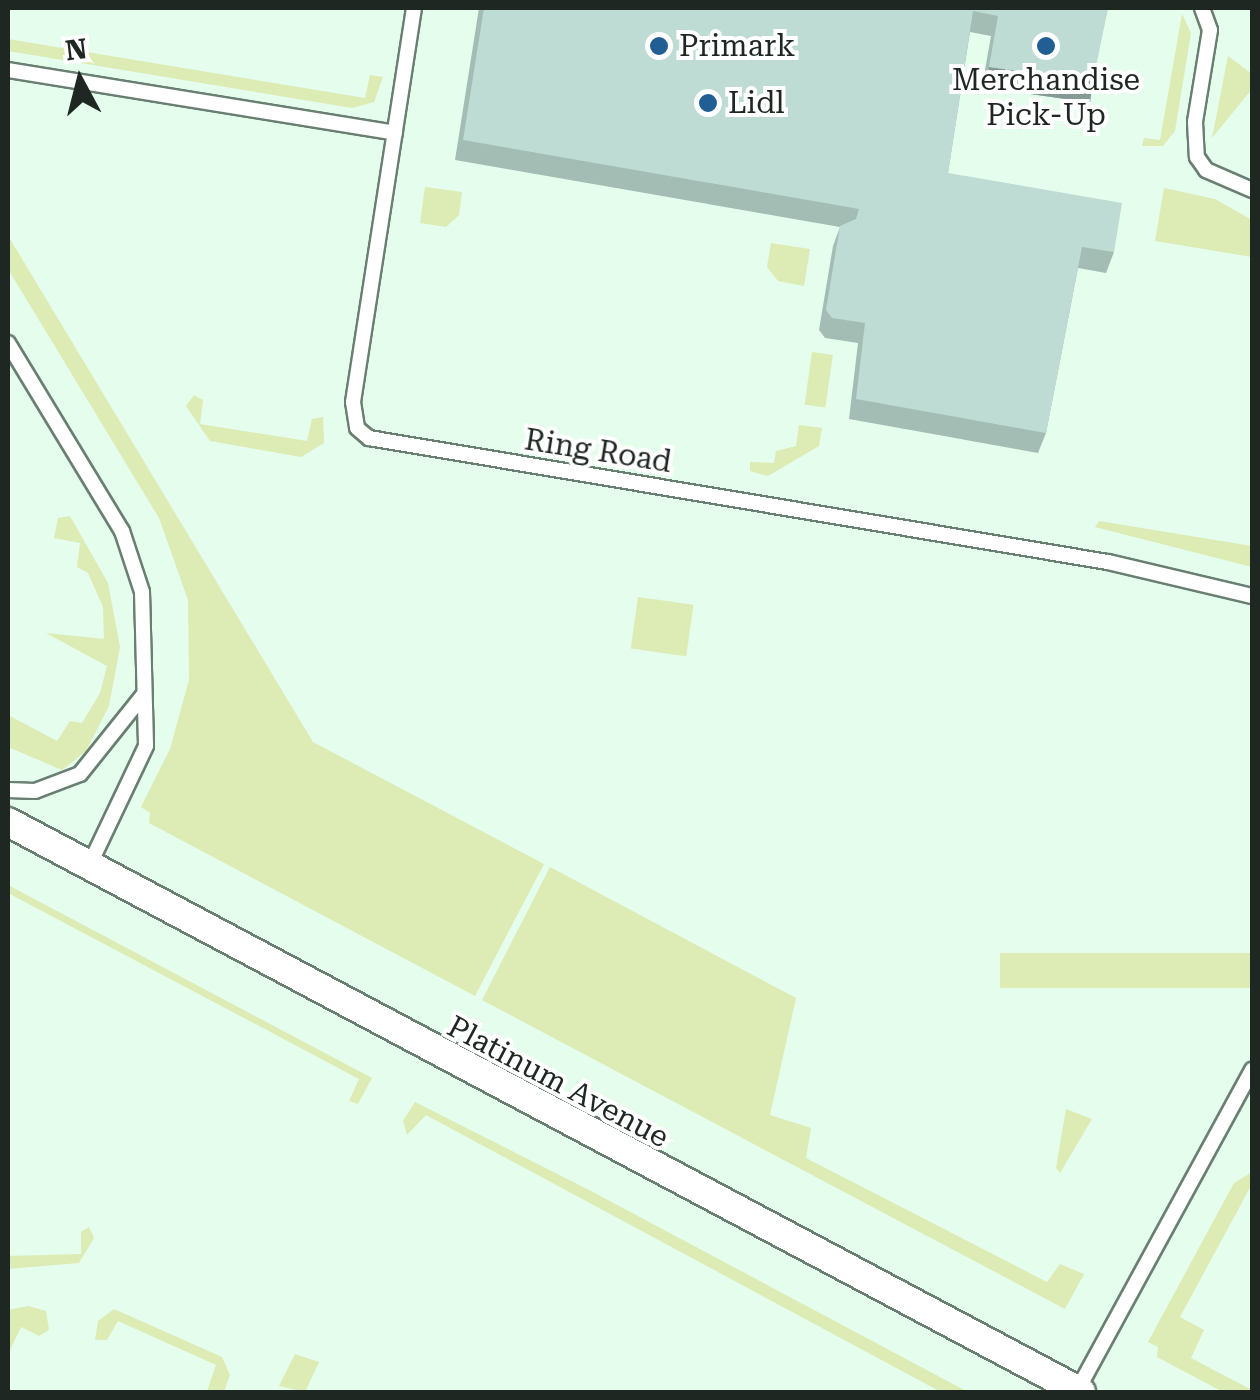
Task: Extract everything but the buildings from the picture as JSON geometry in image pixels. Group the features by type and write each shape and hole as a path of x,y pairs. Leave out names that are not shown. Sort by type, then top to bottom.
{"street":[{"name":"Platinum Avenue","path":"8,822 418,1045 1079,1392"}],"lane":[{"name":"Ring Road","path":"414,8 351,416 369,438 1108,562 1252,596"},
{"path":"1202,8 1210,30 1195,122 1198,157 1206,170 1252,190"},
{"path":"8,70 395,133"},
{"path":"8,343 136,563 146,618 146,746 90,864"},
{"path":"8,790 45,788 80,774 144,694"},
{"path":"1079,1392 1252,1070"}],"green space":[{"path":"1182,14 1191,33 1175,131 1163,146 1142,146 1144,138 1160,140"},
{"path":"8,39 365,98 370,75 383,77 374,102 352,108 8,51"},
{"path":"1228,56 1252,74 1252,89 1212,138"},
{"path":"425,187 462,192 459,215 446,227 420,223"},
{"path":"1164,188 1215,199 1252,220 1252,257 1155,241"},
{"path":"10,239 313,742 544,864 475,996 149,823 150,813 141,807 170,749 189,680 188,600 159,518 8,269"},
{"path":"771,243 810,249 804,286 778,281 767,267"},
{"path":"812,352 833,355 825,407 805,404"},
{"path":"194,395 203,400 200,424 307,441 312,419 323,417 324,443 301,457 210,441 186,406"},
{"path":"799,425 822,428 819,446 768,476 750,471 750,462 774,463 776,451 796,446"},
{"path":"70,516 108,583 120,647 109,706 86,751 62,770 8,747 8,715 57,741 70,721 82,723 100,693 107,666 46,633 104,639 103,607 88,573 77,567 80,543 54,538 58,518"},
{"path":"1099,521 1252,546 1252,567 1095,527"},
{"path":"638,597 693,605 686,656 631,648"},
{"path":"550,867 796,998 770,1115 811,1128 806,1158 1047,1282 1060,1264 1084,1274 1065,1309 482,1000"},
{"path":"8,885 372,1078 358,1104 349,1101 359,1079 8,893"},
{"path":"1000,953 1252,953 1252,988 1000,988"},
{"path":"415,1102 968,1392 941,1392 426,1115 407,1135 403,1121"},
{"path":"1066,1109 1092,1119 1060,1173 1056,1168"},
{"path":"1252,1172 1252,1184 1180,1317 1204,1330 1191,1358 1252,1390 1223,1392 1157,1357 1158,1347 1148,1342 1234,1183"},
{"path":"89,1227 94,1238 79,1263 8,1269 8,1256 81,1254 81,1232"},
{"path":"28,1306 46,1311 49,1330 39,1336 21,1327 8,1354 8,1310"},
{"path":"114,1309 222,1357 230,1375 224,1392 207,1391 216,1365 118,1321 107,1340 95,1340 98,1321"},
{"path":"295,1354 319,1362 305,1392 279,1386"}],"place":[{"name":"Primark","path":"659,46"},
{"name":"Merchandise Pick-Up","path":"1046,46"},
{"name":"Lidl","path":"708,103"}]}
